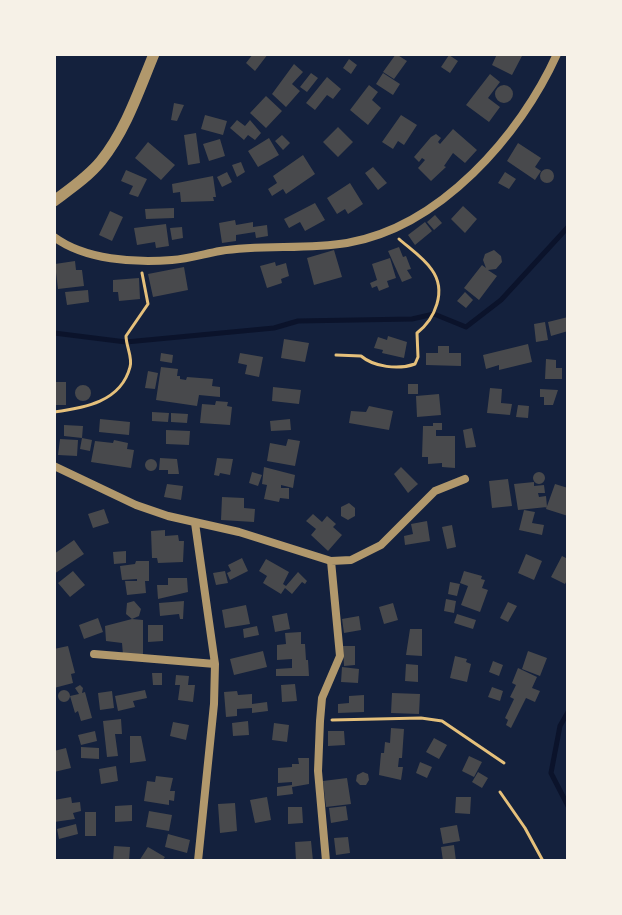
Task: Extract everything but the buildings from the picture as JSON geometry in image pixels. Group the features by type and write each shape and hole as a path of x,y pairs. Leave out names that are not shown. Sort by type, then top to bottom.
{"street":[{"path":"54,201 102,160 122,128 154,54"},
{"path":"54,237 91,254 131,260 173,260 234,250 347,243 389,231 416,219 474,172 498,147 549,74 557,54"},
{"path":"54,466 136,505 195,523 239,532 331,561 351,560 381,545 435,491 465,479"},
{"path":"195,523 215,664 214,704 198,861"},
{"path":"326,861 318,771 320,721 322,698 340,656 331,561"},
{"path":"94,654 215,664"}],"path":[{"path":"336,355 361,356 371,364 407,367 415,364 418,357 417,333 429,324 440,290 433,271 389,231"},
{"path":"54,412 89,408 108,397 122,383 131,364 126,336 148,304 141,274 152,260"},
{"path":"320,721 421,718 442,721 504,763"},
{"path":"500,792 543,861"}],"waterway":[{"path":"54,333 126,342 274,328 298,321 412,319 434,314 466,327 501,300 568,227"},
{"path":"568,712 560,726 551,773 568,806"}]}
